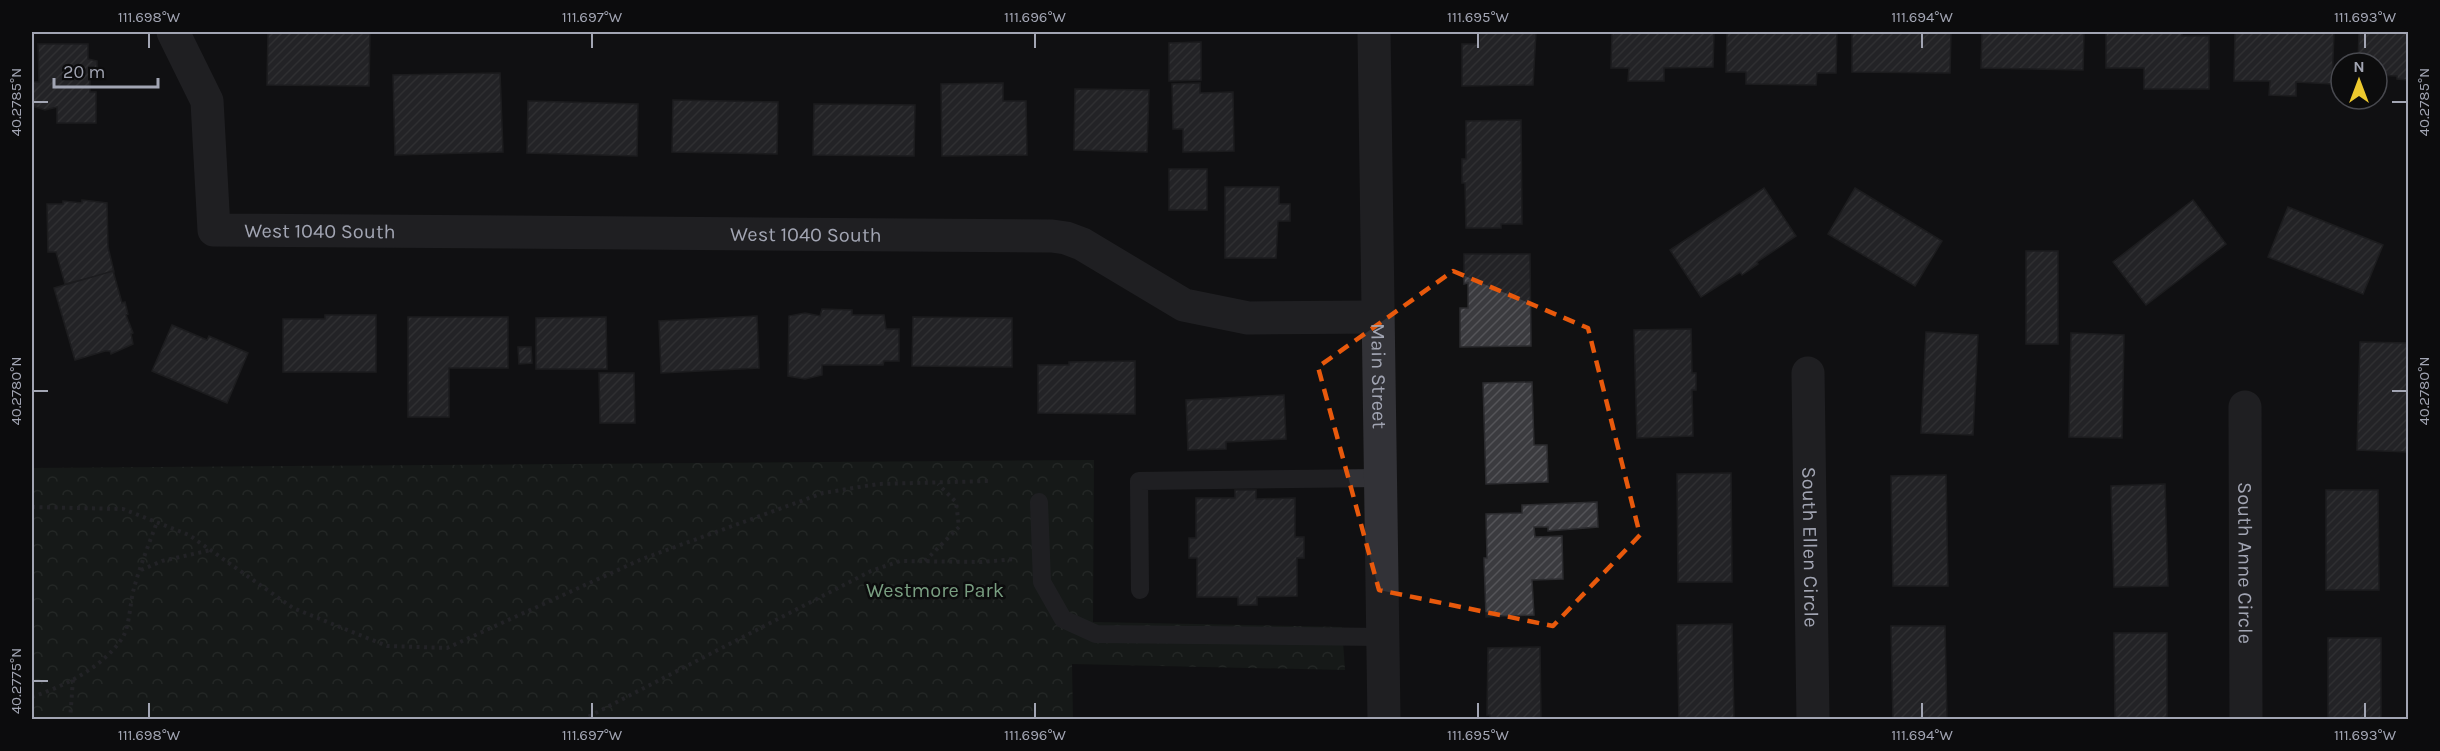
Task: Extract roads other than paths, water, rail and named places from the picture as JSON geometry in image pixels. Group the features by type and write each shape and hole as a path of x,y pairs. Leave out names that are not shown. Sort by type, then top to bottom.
{"street":[{"name":"West 1040 South","path":"173,32 207,101 214,230 1052,236 1082,244 1184,305 1248,318 1377,317"},
{"name":"Main Street","path":"1374,32 1384,720"},
{"name":"South Ellen Circle","path":"1808,373 1813,720"},
{"name":"South Anne Circle","path":"2245,408 2246,720"}],"lane":[{"path":"1140,590 1138,481 1380,478"},
{"path":"1039,502 1042,582 1063,619 1096,634 1383,637"}],"park label":[{"name":"Westmore Park","path":"935,590"}]}
